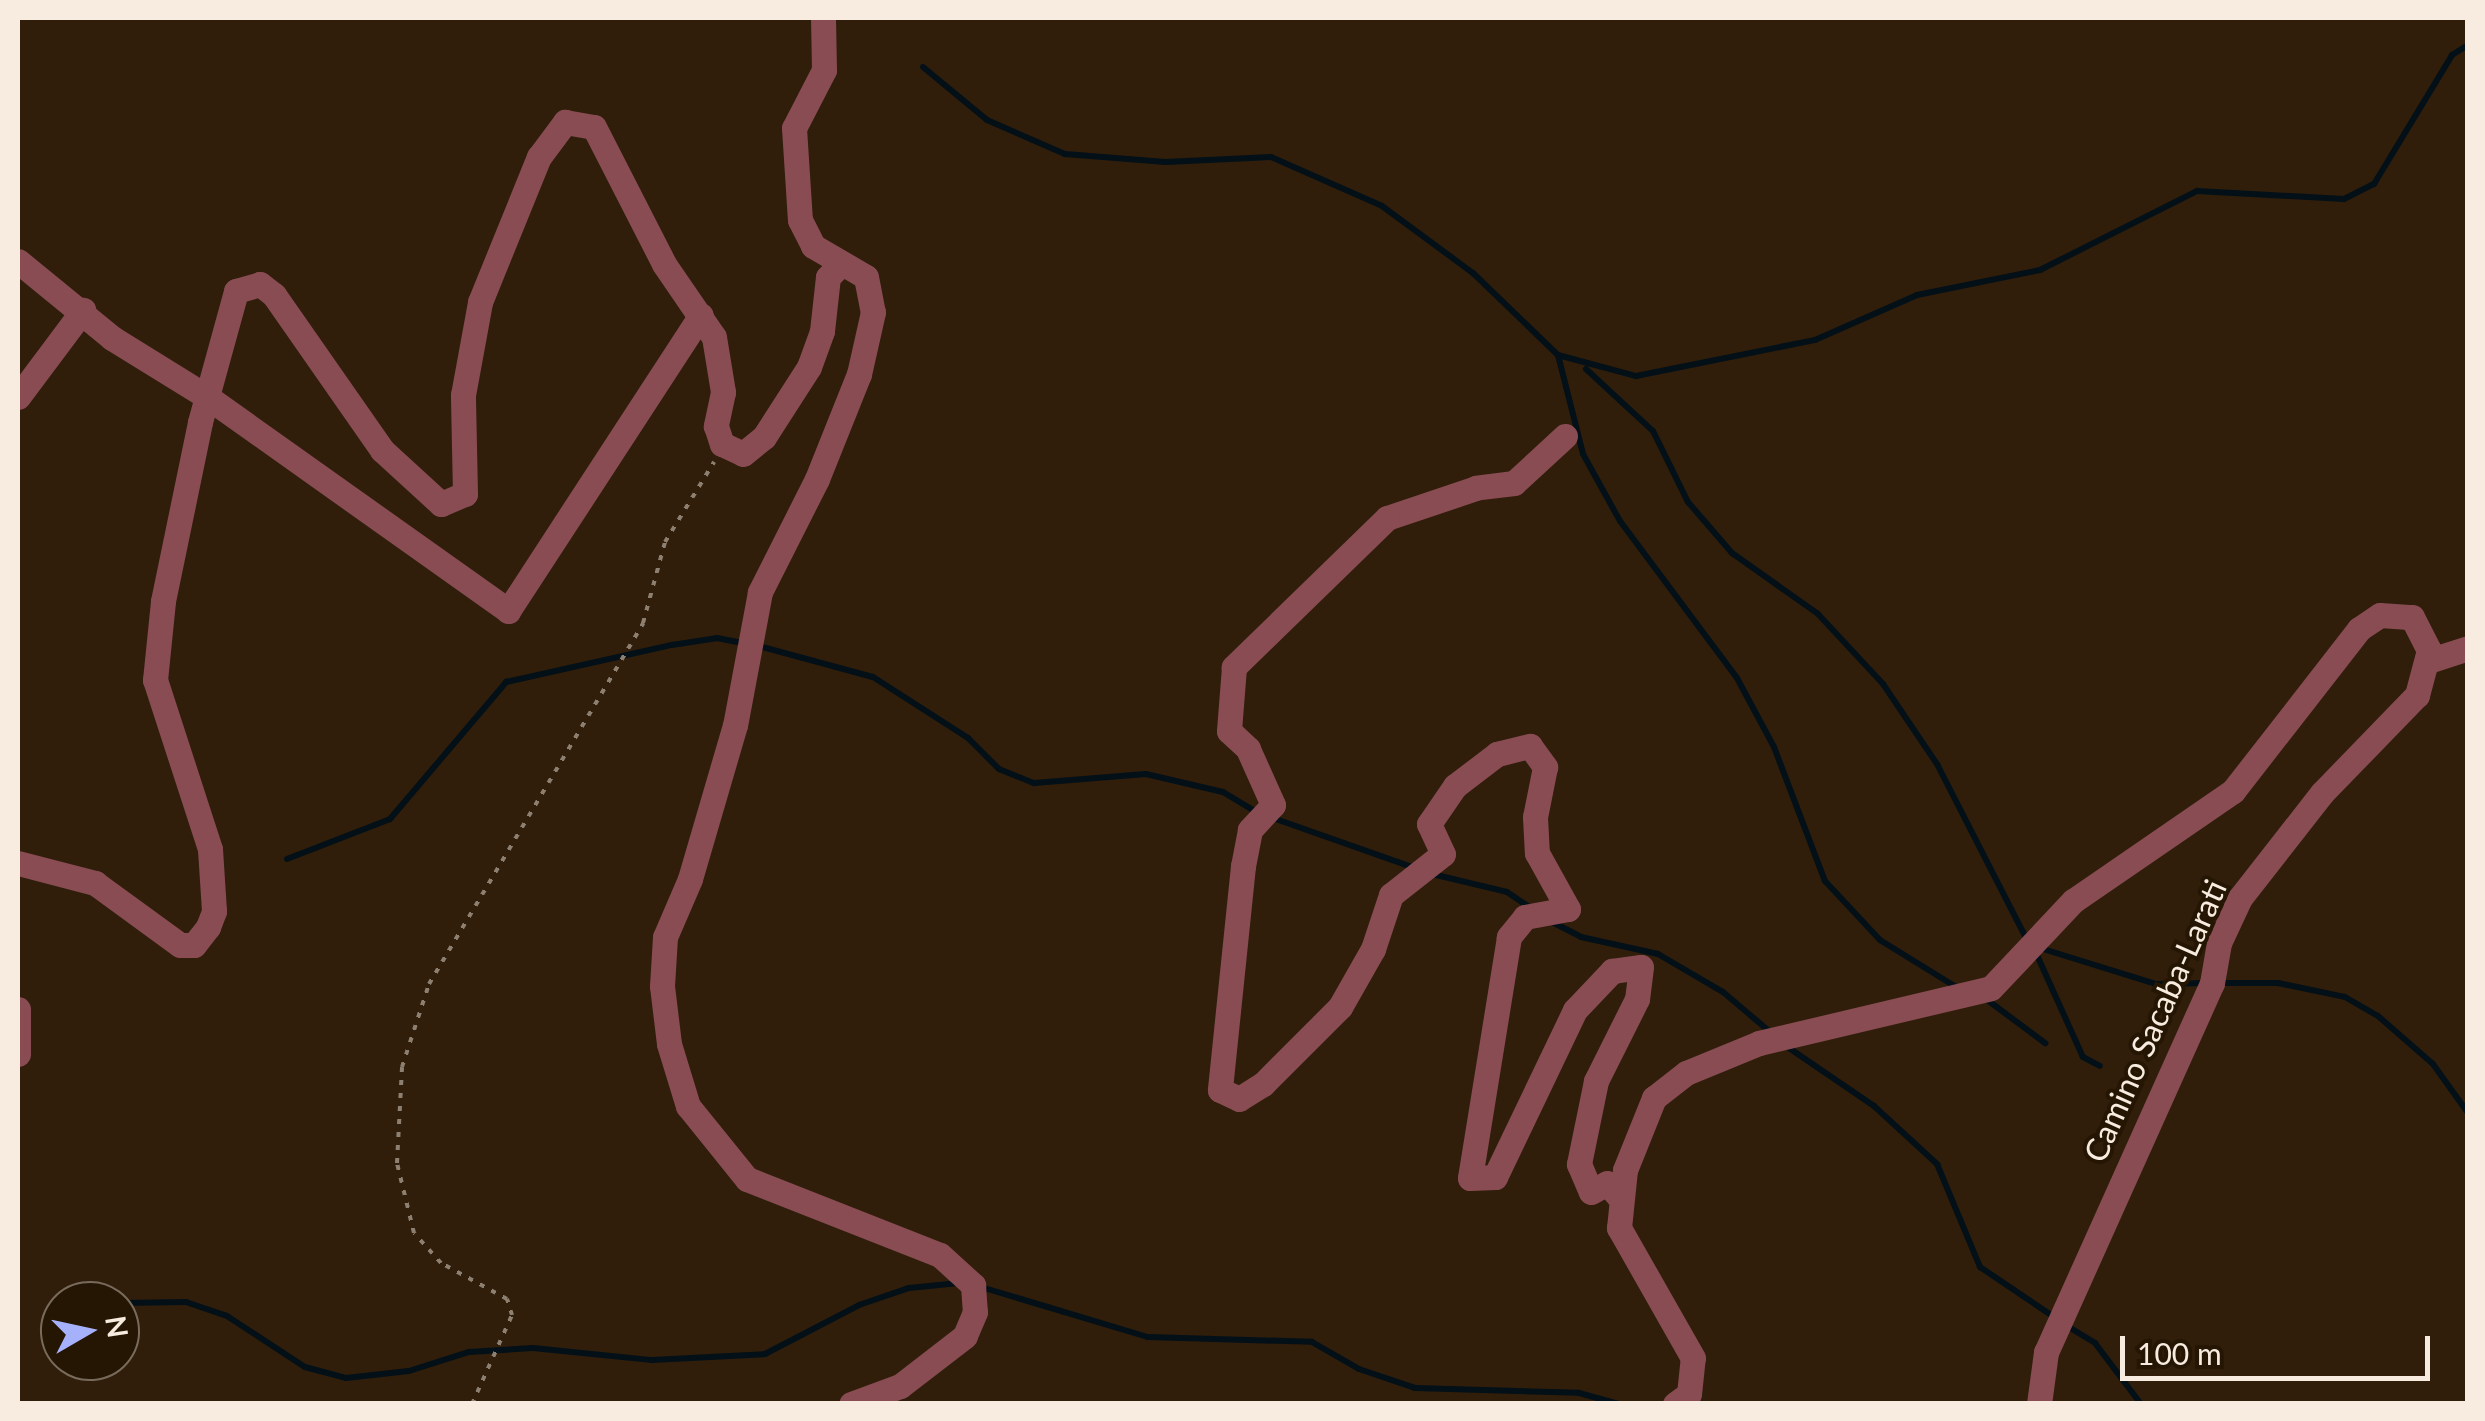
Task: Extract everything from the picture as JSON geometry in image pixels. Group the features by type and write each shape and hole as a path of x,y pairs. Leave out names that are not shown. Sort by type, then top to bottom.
{"street":[{"path":"823,18 824,70 794,128 792,167 800,220 813,246 839,266 866,277 873,312 859,374 817,479 760,592 735,724 690,879 665,937 662,986 669,1044 688,1106 746,1179 940,1255 972,1285 976,1312 965,1336 900,1386 851,1404"},
{"path":"18,863 94,883 180,945 194,945 208,927 214,911 210,848 155,680 163,600 206,396 228,303 236,290 260,284 406,479 430,500 454,502 465,494 468,476 463,395 480,302 550,134 576,120 594,127 664,264 714,338 722,392 716,426 722,444 743,454 764,438 808,366 822,331 828,277 839,266"},
{"path":"18,261 83,310 112,338 206,396 508,612 701,315"},
{"path":"18,397 83,310"},
{"path":"1565,436 1514,483 1476,488 1387,518 1234,667 1229,730 1248,749 1274,805 1250,830 1246,848 1220,1090 1239,1099 1263,1084 1340,1007 1373,949 1391,895 1443,854 1429,824 1455,786 1497,754 1530,746 1545,768 1535,818 1537,853 1568,909 1526,917 1508,937 1470,1178 1495,1177 1575,1010 1612,972 1641,967 1636,998 1596,1081 1579,1164 1590,1192 1607,1183 1619,1197"},
{"path":"1675,1404 1689,1394 1693,1358 1674,1317 1628,1254 1619,1228 1619,1197 1636,1132 1654,1098 1686,1072 1866,1012 1991,988 2072,901 2233,791 2358,629 2380,615 2412,618 2429,650 2428,661 2468,648"},
{"name":"Camino Sacaba-Larati","path":"2039,1404 2046,1352 2186,1027 2212,983 2219,944 2240,898 2322,793 2417,695 2428,661"},
{"path":"18,1009 18,1054"}],"path":[{"path":"472,1404 512,1315 506,1299 441,1263 414,1233 397,1164 402,1068 429,984 643,623 664,542 722,444"}],"waterway":[{"path":"923,67 987,120 1065,154 1166,162 1271,157 1382,206 1473,273 1558,355 1636,376 1815,340 1917,295 2040,270 2197,191 2344,199 2374,184 2452,55 2468,45"},
{"path":"1558,355 1583,454 1620,521 1737,678 1774,747 1825,881 1880,940 1956,987"},
{"path":"1586,369 1653,431 1688,502 1732,553 1818,614 1883,684 1937,764 2026,938"},
{"path":"287,859 390,819 506,682 672,645 717,638 743,643"},
{"path":"755,645 873,677 968,738 999,769 1034,783 1146,774 1223,792 1256,812"},
{"path":"1273,818 1412,867"},
{"path":"1428,873 1507,892 1529,907"},
{"path":"1552,922 1581,937 1658,954 1723,992 1769,1031"},
{"path":"2040,948 2156,984 2207,983"},
{"path":"2036,953 2083,1057 2100,1066"},
{"path":"2219,983 2278,983 2345,997 2378,1016 2433,1064 2468,1113"},
{"path":"1986,999 2045,1043"},
{"path":"1786,1046 1874,1106 1937,1164 1980,1267 2057,1319"},
{"path":"140,1303 186,1302 227,1316 305,1367 346,1378 409,1371 469,1352 533,1348 652,1360 765,1354 859,1305 909,1288 959,1283"},
{"path":"981,1287 1148,1337 1312,1342 1359,1369 1415,1388 1579,1393 1619,1404"},
{"path":"2067,1326 2095,1343 2141,1404"}]}
